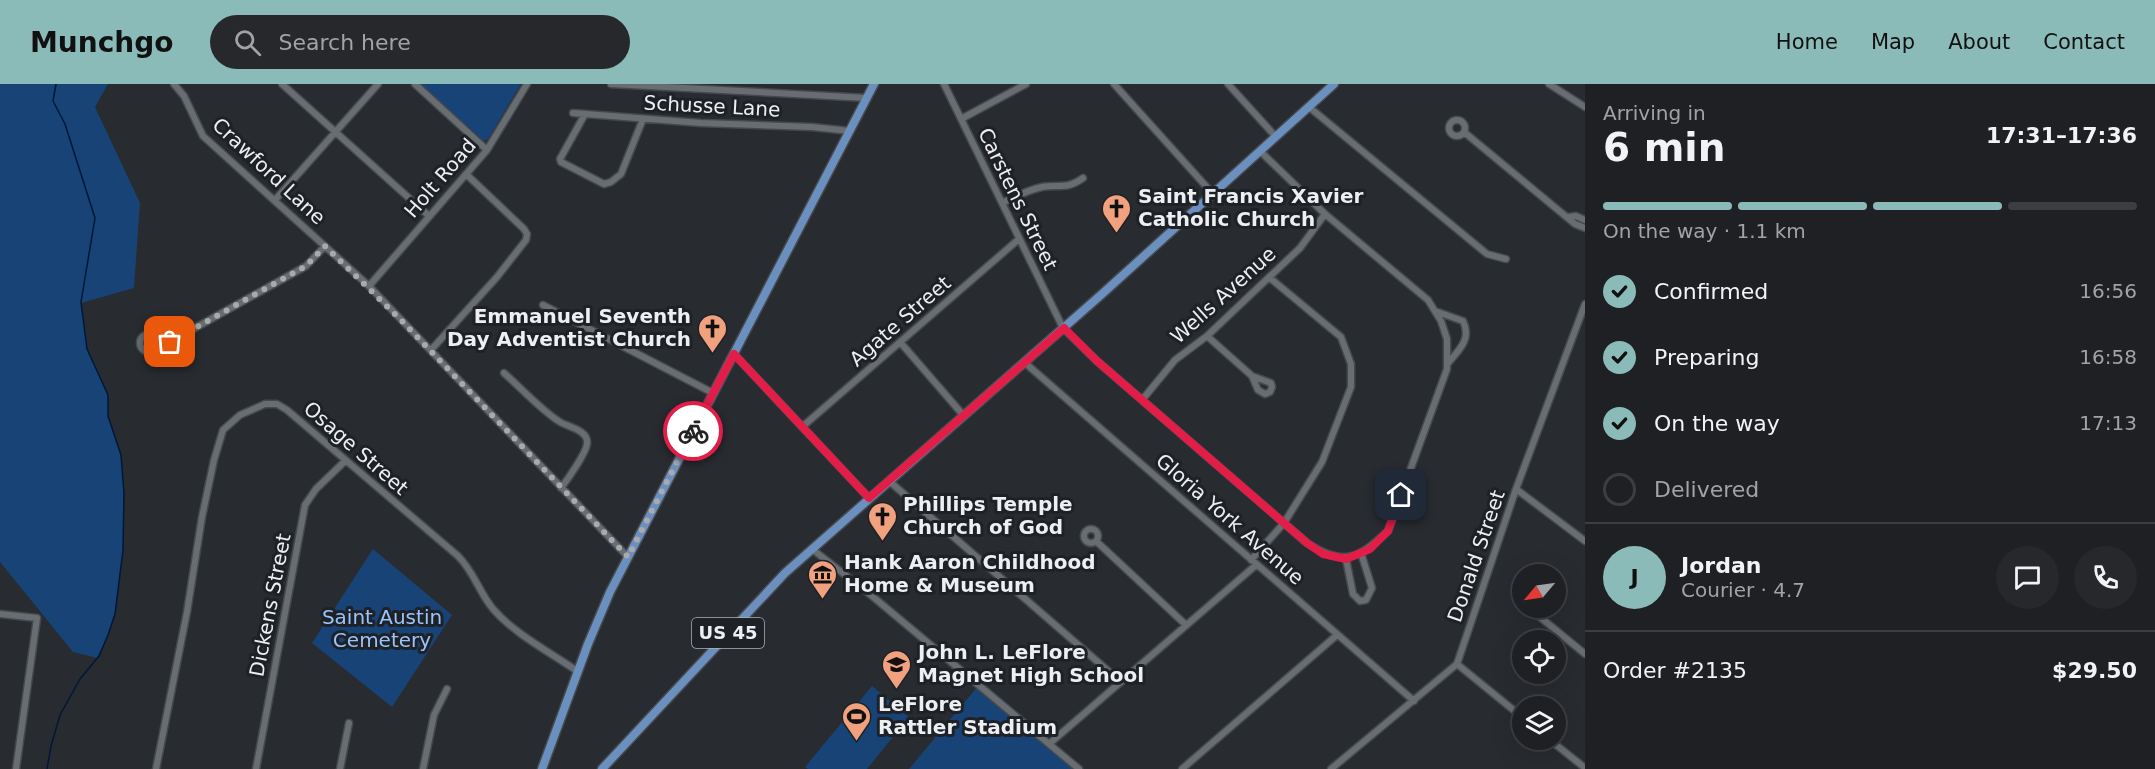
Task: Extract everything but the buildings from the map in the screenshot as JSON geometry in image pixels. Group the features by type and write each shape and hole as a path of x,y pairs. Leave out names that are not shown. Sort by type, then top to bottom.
{"main road":[{"path":"542,769 577,671 610,592 874,84"},
{"name":"US 45","path":"602,769 785,573 1064,328 1335,84"}],"street":[{"name":"Crawford Lane","path":"174,84 184,96 203,136 369,286 628,557"},
{"path":"282,84 429,216"},
{"path":"275,200 378,84"},
{"path":"415,84 487,150"},
{"name":"Holt Road","path":"369,286 487,150 527,84"},
{"path":"611,84 867,98"},
{"name":"Carstens Street","path":"945,84 1064,328 1097,361 1307,543 1323,554 1346,559"},
{"path":"961,119 1026,84"},
{"path":"1114,84 1213,194"},
{"path":"1228,84 1276,137"},
{"path":"1550,84 1585,107"},
{"path":"1309,107 1487,254 1506,259"},
{"name":"Schusse Lane","path":"573,113 850,131"},
{"path":"585,114 560,159 561,162 604,184 611,182 621,174 643,119"},
{"path":"1464,132 1575,224 1585,228"},
{"path":"1260,151 1325,214 1428,300 1441,321 1447,339 1447,364 1438,398 1388,531 1370,549 1360,553 1346,559 1353,594 1360,601 1366,600 1371,588 1360,553"},
{"path":"431,350 497,277 526,240 524,229 466,174"},
{"path":"1002,203 1041,187 1074,185 1083,178"},
{"name":"Wells Avenue","path":"1142,400 1175,360 1207,336 1300,248 1325,214"},
{"path":"1569,218 1576,216 1585,220"},
{"name":"Agate Street","path":"802,427 1019,239"},
{"path":"158,344 170,342 306,266 325,246"},
{"path":"1049,744 1186,625 1253,562 1284,523 1322,462 1351,387 1351,364 1341,337 1270,278"},
{"name":"Donald Street","path":"1457,664 1516,489 1583,317 1585,304"},
{"path":"543,305 712,393"},
{"path":"1436,311 1463,321 1467,328 1465,342 1447,364"},
{"path":"1207,336 1252,376"},
{"path":"900,342 963,416"},
{"path":"734,354 869,498"},
{"name":"Gloria York Avenue","path":"1024,362 1414,700"},
{"path":"504,373 559,422 582,433 586,438 587,444 561,488"},
{"name":"Osage Street","path":"156,769 214,460 223,430 240,415 265,404 277,404 287,410 470,568 485,598 506,622 577,671"},
{"name":"Dickens Street","path":"256,769 305,505 316,489 345,461"},
{"path":"889,481 1121,682"},
{"path":"1516,489 1585,541"},
{"path":"1096,541 1186,625"},
{"path":"812,549 872,596 1079,769"},
{"path":"0,614 36,618 16,769"},
{"path":"1541,618 1585,654"},
{"path":"1182,769 1337,635"},
{"path":"1331,769 1457,664 1512,709"},
{"path":"423,769 434,715 447,689"},
{"path":"340,769 349,723"},
{"path":"1562,750 1585,768"}],"green space":[{"path":"0,84 108,84 95,107 140,203 134,288 81,303 87,349 108,395 108,416 121,455 124,493 123,550 115,614 97,658 73,652 0,562"},
{"path":"420,84 521,84 488,139 484,141"},
{"name":"Saint Austin Cemetery","path":"373,549 452,615 392,707 312,643"},
{"name":"LeFlore Rattler Stadium","path":"872,686 909,717 867,769 808,769 805,767"},
{"path":"978,686 1078,769 909,769"}],"waterway":[{"path":"47,769 60,715 80,679 99,656 115,614 123,550 124,493 121,455 108,416 108,395 87,349 81,302 95,218 65,124 53,101 56,84"}],"way so far":[{"path":"170,342 306,266 325,246 369,286 628,557 693,431"}],"place":[{"name":"Saint Francis Xavier Catholic Church","path":"1117,234"},
{"name":"Emmanuel Seventh Day Adventist Church","path":"712,354"},
{"name":"Phillips Temple Church of God","path":"882,542"},
{"name":"Hank Aaron Childhood Home & Museum","path":"823,600"},
{"name":"John L. LeFlore Magnet High School","path":"897,690"},
{"name":"LeFlore Rattler Stadium","path":"857,742"}],"route":[{"path":"693,431 734,354 869,498 1064,328 1097,361 1307,543 1323,554 1346,559 1370,549 1388,531 1401,495"}]}
